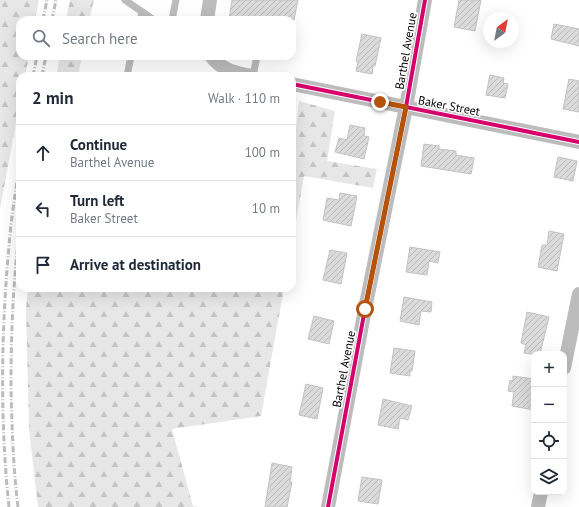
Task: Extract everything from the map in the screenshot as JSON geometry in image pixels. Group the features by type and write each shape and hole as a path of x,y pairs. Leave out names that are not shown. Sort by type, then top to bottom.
{"street":[{"path":"207,16 210,0"},
{"name":"Barthel Avenue","path":"328,507 365,309 406,107 425,0"},
{"path":"214,60 226,69 234,72"},
{"name":"Baker Street","path":"296,85 579,142"},
{"path":"567,353 579,294"},
{"path":"538,507 540,495"}],"lane":[{"path":"125,0 148,16"},
{"path":"173,16 176,0"},
{"path":"141,16 142,12"},
{"path":"128,72 131,60"},
{"path":"253,72 256,60"}],"green space":[{"path":"0,0 39,0 36,16 16,16 16,60 28,60 26,72 16,72 16,123 0,209"},
{"path":"70,0 94,0 90,16 67,16"},
{"path":"59,60 81,60 79,72 57,72"},
{"path":"299,101 335,111 327,161 377,169 373,188 304,176 296,221 296,128"},
{"path":"28,292 283,292 261,416 172,429 193,506 199,507 38,507 29,429 26,308"}],"building":[{"path":"232,0 298,0 295,16 230,16"},
{"path":"459,0 481,0 475,31 454,27"},
{"path":"554,24 579,29 579,46 551,39"},
{"path":"362,34 381,38 372,74 356,71 358,62 356,61"},
{"path":"490,75 504,78 503,83 508,84 505,98 486,95"},
{"path":"569,79 579,81 579,112 563,109"},
{"path":"350,125 365,128 364,136 369,137 364,159 335,152 339,138 347,140"},
{"path":"424,144 439,146 439,149 456,151 456,155 474,158 471,174 421,166"},
{"path":"558,157 577,161 573,181 554,177"},
{"path":"340,193 357,196 351,226 323,220 327,198 339,200"},
{"path":"549,231 564,234 557,271 538,267 542,245 547,245"},
{"path":"410,247 440,252 438,263 429,261 427,275 406,272"},
{"path":"330,250 347,253 341,284 323,280"},
{"path":"404,297 432,302 431,312 421,311 419,325 400,321"},
{"path":"527,312 549,317 541,351 531,351 531,354 524,353 526,345 521,343"},
{"path":"314,316 334,321 329,344 308,339"},
{"path":"394,348 415,351 410,376 390,373"},
{"path":"513,376 531,379 531,409 512,406 514,392 508,391 510,380 513,381"},
{"path":"306,384 323,388 317,419 299,415"},
{"path":"383,399 412,406 408,420 400,418 398,429 378,425"},
{"path":"272,463 292,467 290,482 292,482 287,507 265,507"},
{"path":"362,477 382,480 378,504 358,501"}],"railway":[{"path":"44,16 47,0"},
{"path":"53,16 56,0"},
{"path":"34,72 36,60"},
{"path":"43,72 45,60"},
{"path":"9,507 4,442 3,344 6,278 16,190"},
{"path":"16,267 12,327 11,388 13,448 18,507"}],"cycle path":[{"path":"328,507 365,309 406,107 425,0"},
{"path":"296,85 579,142"}],"route":[{"path":"365,309 406,107 380,102"}]}
